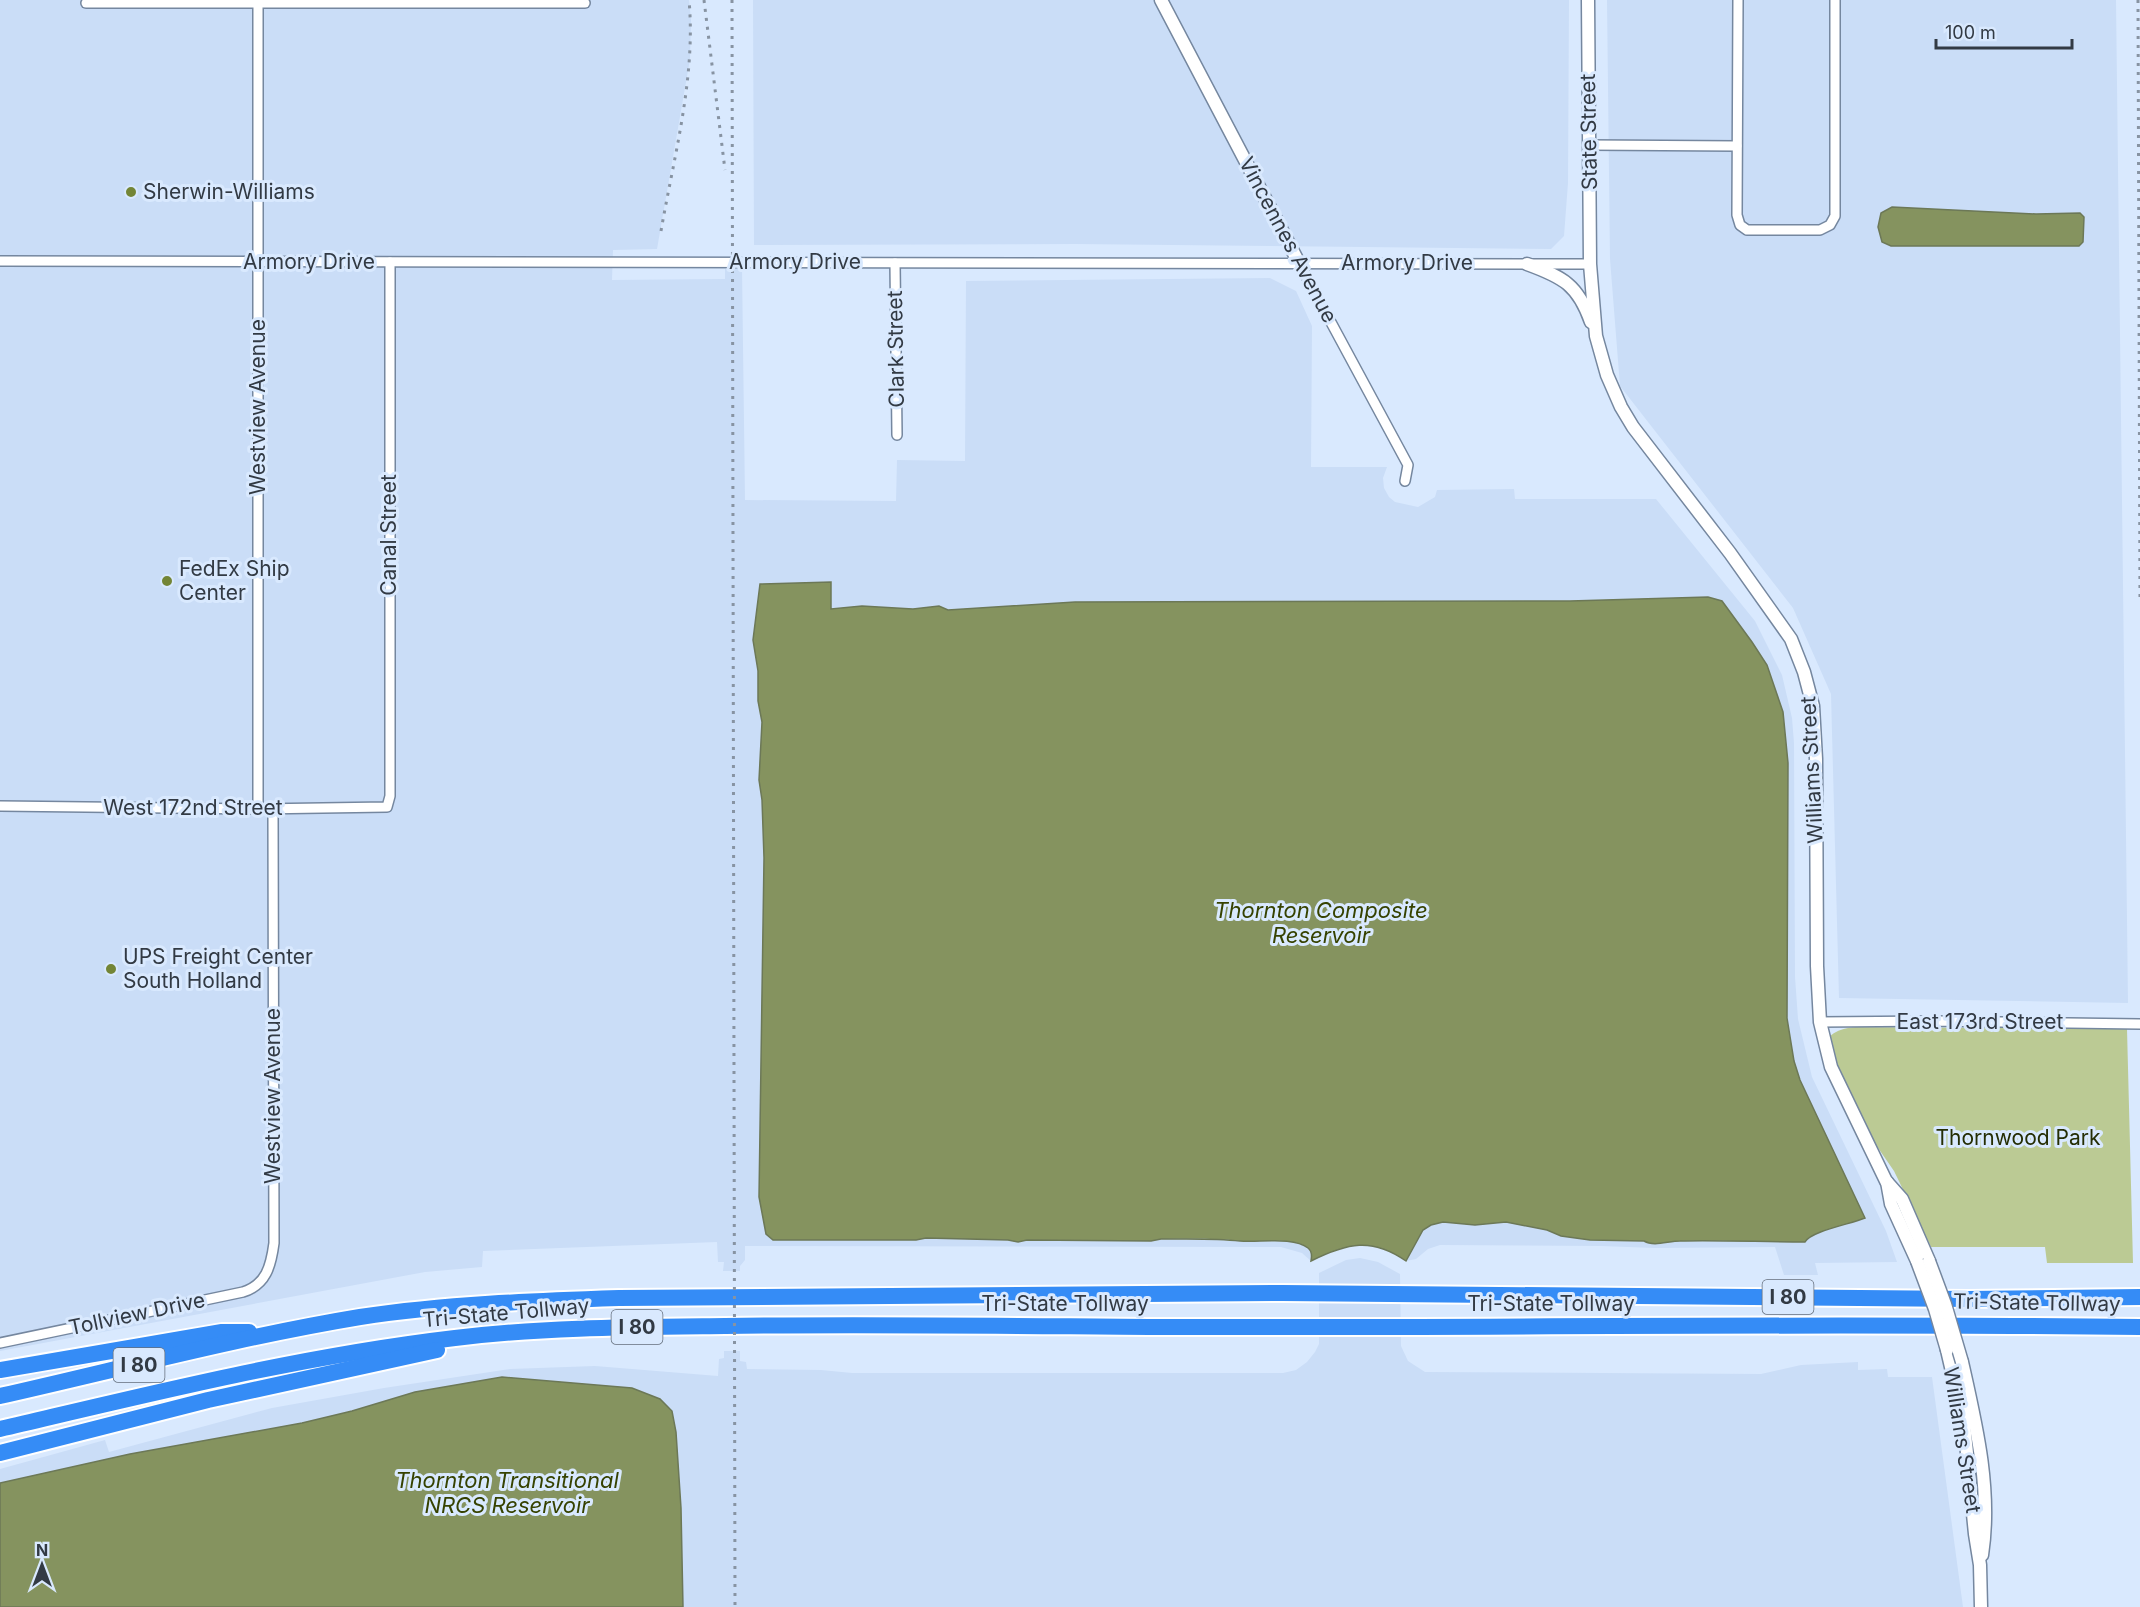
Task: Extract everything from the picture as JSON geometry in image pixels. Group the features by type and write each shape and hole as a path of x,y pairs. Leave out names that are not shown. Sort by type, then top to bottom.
{"highway":[{"name":"Tri-State Tollway","path":"0,1396 277,1332 361,1317 442,1307 554,1300 1283,1293 1968,1299 2140,1298"},
{"name":"Tri-State Tollway","path":"0,1429 131,1398 390,1346 535,1330 769,1325 2140,1327"},
{"path":"0,1456 208,1400 323,1373 535,1330"},
{"path":"0,1370 222,1332 277,1332"}],"street":[{"name":"Vincennes Avenue","path":"1161,0 1408,465 1405,481"},
{"name":"State Street","path":"1588,0 1590,264"},
{"path":"1738,0 1737,215 1740,225 1747,230 1820,230 1830,225 1835,216 1835,0"},
{"path":"86,3 258,4 460,1 585,3"},
{"name":"Westview Avenue","path":"258,4 258,809"},
{"path":"1589,145 1737,146"},
{"name":"Armory Drive","path":"0,261 1590,264"},
{"name":"Canal Street","path":"387,807 390,796 390,262"},
{"name":"Clark Street","path":"895,263 897,435"},
{"path":"1527,264 1563,279 1582,302 1596,336"},
{"name":"Williams Street","path":"1590,264 1596,336 1607,375 1621,407 1731,553 1791,639 1804,672 1813,706 1816,759 1817,966 1820,1022 1831,1067 1886,1181 1902,1199 1923,1261 1964,1423 1980,1565 1981,1607"},
{"name":"West 172nd Street","path":"0,806 258,809 387,807"},
{"name":"Westview Avenue","path":"267,1274 272,1262 274,1244 273,809"},
{"name":"East 173rd Street","path":"1820,1022 2140,1024"},
{"name":"Williams Street","path":"1923,1261 1945,1304 1962,1362 1975,1421 1982,1470 1985,1535 1980,1565"},
{"name":"Tollview Drive","path":"0,1342 243,1292 252,1289 267,1274"}],"shaded area":[{"path":"0,0 689,0 690,59 657,249 613,250 612,280 725,279 725,269 742,268 745,500 896,501 897,460 965,461 966,281 1270,278 1296,291 1312,326 1311,467 1387,467 1383,478 1384,488 1389,497 1395,502 1418,507 1435,497 1437,490 1514,489 1515,499 1656,499 1755,621 1782,675 1792,718 1794,743 1795,977 1798,1019 1812,1077 1886,1231 1897,1262 1815,1263 1818,1275 1784,1275 1775,1247 1440,1245 1428,1249 1416,1259 1406,1261 1378,1246 1360,1245 1335,1249 1311,1261 1302,1253 1281,1247 745,1246 745,1260 740,1266 740,1271 723,1271 724,1262 718,1262 717,1242 483,1251 482,1267 425,1272 0,1351"},
{"path":"753,0 1569,0 1568,183 1564,236 1551,249 1075,244 754,245"},
{"path":"1607,0 2116,0 2128,1003 1839,998 1831,694 1793,608 1620,386 1610,259"},
{"path":"1360,1258 1378,1262 1400,1274 1401,1346 1408,1361 1425,1372 1761,1374 1801,1365 1858,1362 1858,1370 1887,1369 1888,1377 1932,1377 1963,1607 0,1607 0,1469 105,1440 109,1452 272,1408 510,1369 595,1366 718,1376 719,1359 724,1358 724,1351 740,1351 740,1361 746,1362 747,1369 821,1370 852,1373 1283,1373 1296,1370 1307,1362 1319,1344 1319,1273 1346,1260"}],"green space":[{"name":"Thornwood Park","path":"1855,1027 2127,1029 2133,1263 2047,1263 2045,1247 1931,1247 1894,1171 1865,1129 1820,1050 1834,1033"}],"water":[{"path":"1892,207 2036,214 2080,213 2084,217 2083,242 2079,246 1891,246 1882,242 1878,227 1881,213"},
{"name":"Thornton Composite Reservoir","path":"831,582 831,609 862,606 913,609 939,606 948,610 1075,602 1570,601 1708,597 1722,601 1767,665 1783,712 1788,763 1787,1018 1794,1061 1800,1080 1865,1218 1815,1234 1805,1242 1675,1241 1657,1244 1644,1241 1590,1240 1561,1236 1547,1230 1506,1222 1475,1225 1443,1222 1423,1230 1406,1261 1382,1248 1359,1245 1336,1250 1311,1261 1308,1248 1302,1244 1285,1241 1161,1239 1151,1241 1027,1240 1018,1242 926,1238 916,1240 773,1240 766,1234 759,1197 764,858 759,780 762,722 753,640 760,584"},
{"name":"Thornton Transitional NRCS Reservoir","path":"502,1377 632,1388 660,1399 672,1411 676,1432 681,1508 683,1607 0,1607 0,1483 130,1454 302,1423 415,1392"}],"railway":[{"path":"661,231 687,87 689,0"},
{"path":"704,0 725,170"},
{"path":"732,0 735,1607"},
{"path":"2138,0 2140,601"}],"place":[{"name":"Sherwin-Williams","path":"131,192"},
{"name":"FedEx Ship Center","path":"167,581"},
{"name":"UPS Freight Center South Holland","path":"111,969"}]}
